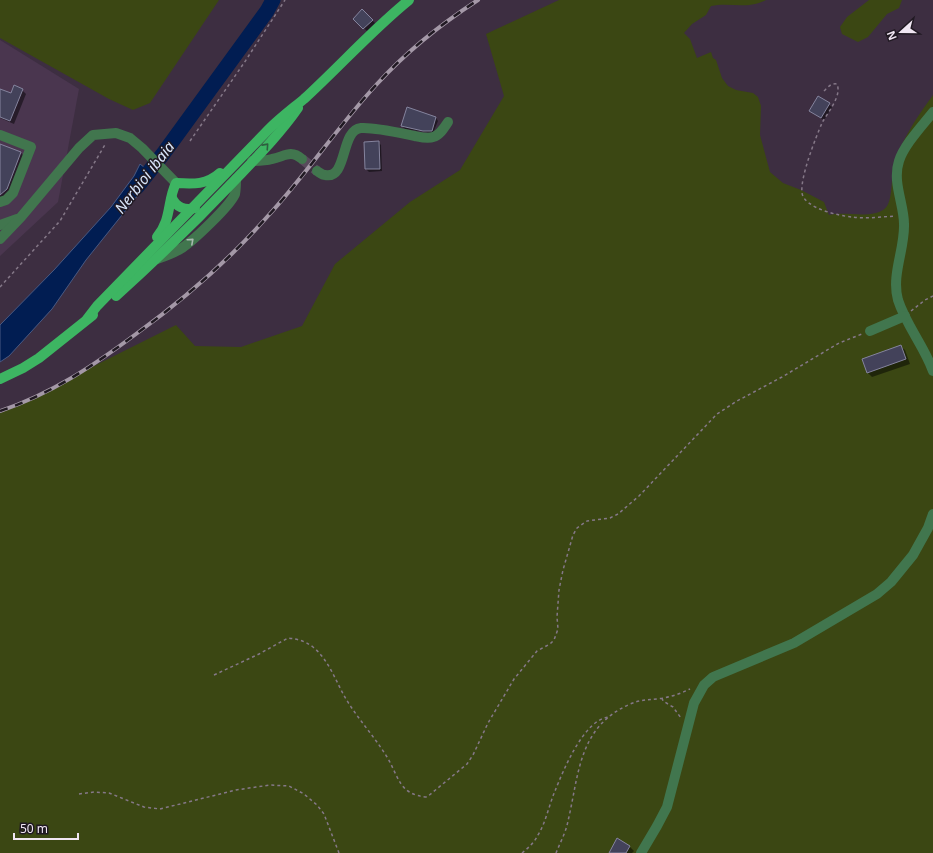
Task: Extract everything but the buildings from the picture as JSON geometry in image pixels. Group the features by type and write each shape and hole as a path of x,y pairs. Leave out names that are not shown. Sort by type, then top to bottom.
{"main road":[{"path":"87,319 97,306 269,129 409,0"},
{"path":"0,379 24,368 39,358 96,313 157,259 250,164 290,119 303,99"},
{"path":"112,291 117,280 158,236 164,227 172,198 172,192 176,183 197,184 210,181 256,136 269,129"},
{"path":"172,198 177,206 195,206 205,203 238,170 250,164"},
{"path":"145,270 153,257 193,216 195,206 195,190 187,184"}],"street":[{"path":"933,112 903,151 899,161 897,180 904,232 896,285 899,300 905,316 933,370"},
{"path":"317,171 325,175 332,174 340,167 351,134 359,128 420,137 433,137 441,132 448,122"},
{"path":"0,239 93,135 116,133 130,138 142,148 176,183"},
{"path":"0,135 31,147 13,193 6,200 0,202"},
{"path":"250,164 287,154 296,154 302,159"},
{"path":"0,225 21,217"},
{"path":"870,331 905,316"},
{"path":"641,853 667,807 694,703 702,688 713,677 794,643 877,594 891,582 912,555 928,528 933,514"}],"path":[{"path":"190,141 285,0"},
{"path":"824,91 829,85 837,84 838,94 822,123 812,148 804,177 802,193 805,198 814,206 852,217 894,216 902,210"},
{"path":"0,287 60,221 85,176 108,140"},
{"path":"905,316 925,300 933,296"},
{"path":"214,675 259,654 288,638 305,641 314,648 329,667 346,698 387,757 399,782 412,794 427,797 466,764 473,755 488,723 514,679 537,651 554,640 558,630 557,617 559,590 563,570 573,535 577,528 587,521 610,518 618,514 639,496 717,414 839,343 870,331"},
{"path":"556,853 568,823 577,775 582,758 593,734 609,716 621,708 639,700 662,698 695,688 702,688"},
{"path":"662,698 676,711 687,733"},
{"path":"522,853 532,845 539,834 555,791 582,736 591,725 604,717 609,716"},
{"path":"79,794 94,792 109,793 144,807 160,809 236,790 270,785 289,786 304,794 317,805 324,814 339,853"}],"shaded area":[{"path":"0,40 79,89 58,202 0,256"}],"green space":[{"path":"0,0 219,0 150,103 133,110 109,99 0,38"},
{"path":"559,0 766,0 751,5 711,6 706,15 692,24 684,33 690,39 697,58 711,52 713,58 716,60 722,78 728,86 736,90 753,93 758,97 761,106 760,135 770,172 783,183 801,190 824,202 829,215 871,214 877,213 886,207 890,198 893,170 904,140 933,95 933,853 0,853 0,413 176,325 195,346 241,347 302,326 335,264 410,202 460,170 504,96 486,34"},
{"path":"869,0 902,0 899,8 887,14 868,37 858,42 842,34 840,27 847,17"}],"water":[{"path":"140,164 154,175 86,260 52,309 9,356 0,362 0,325 54,270 111,207 134,176"}],"waterway":[{"name":"Nerbioi ibaia","path":"137,187 163,154 267,11 273,0"}],"tunnel":[{"path":"302,159 317,171"}],"railway":[{"path":"0,411 54,388 88,368 136,334 188,294 237,249 267,217 335,133 388,72 425,39 478,0"}]}
